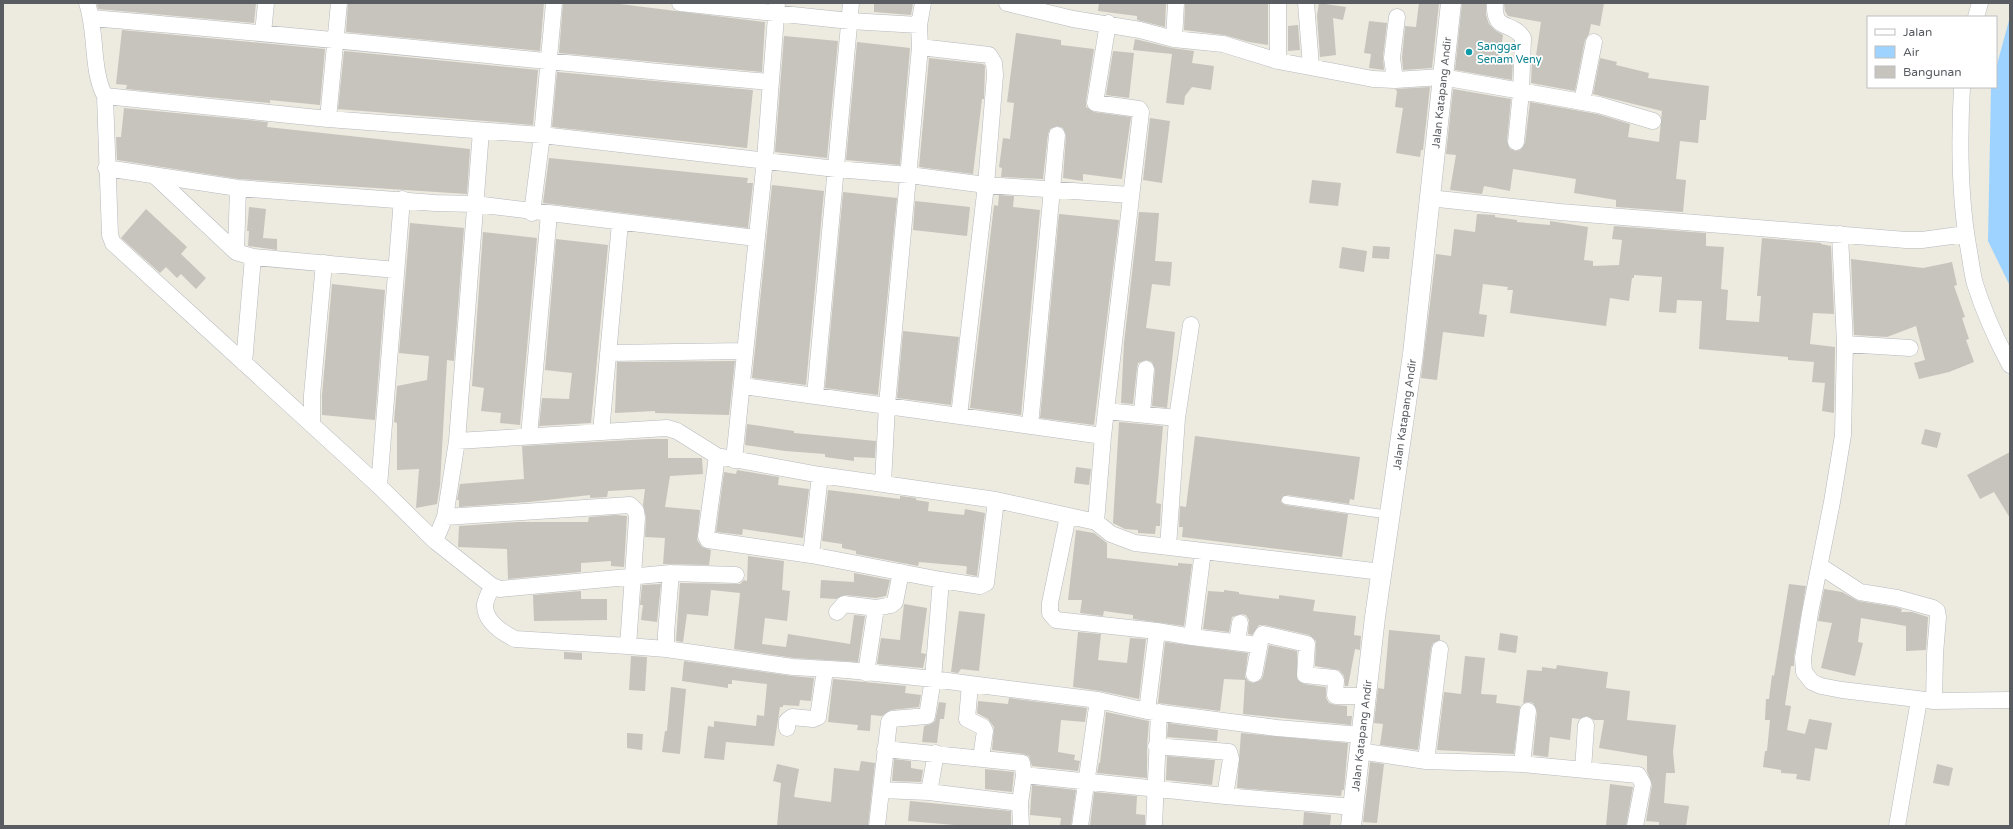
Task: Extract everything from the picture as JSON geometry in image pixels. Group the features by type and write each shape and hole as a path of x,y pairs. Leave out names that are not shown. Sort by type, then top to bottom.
{"street":[{"path":"87,3 92,18 99,84 105,96 106,168 110,236 113,243 379,486 435,541 492,586 503,589 671,573 736,575"},
{"path":"263,32 266,3"},
{"path":"328,119 337,40 339,3"},
{"path":"532,213 542,135 554,3"},
{"path":"680,3 777,8 850,21 919,24"},
{"path":"814,396 851,3"},
{"path":"883,483 887,405 920,47 919,24 923,3"},
{"path":"1007,3 1073,19 1108,23 1174,39 1223,44 1278,61 1311,66 1373,79 1395,80 1442,77 1599,105 1653,121"},
{"path":"1174,39 1176,3"},
{"path":"1278,3 1278,61"},
{"path":"1306,3 1311,66"},
{"name":"Jalan Katapang Andir","path":"1352,816 1382,572 1413,354 1451,3"},
{"path":"1495,3 1494,14 1500,23 1518,32 1523,38 1521,92 1516,142"},
{"path":"1976,16 1980,3"},
{"path":"734,460 743,386 777,8"},
{"path":"1395,80 1392,58 1397,17"},
{"path":"92,18 263,32 548,63 770,82"},
{"path":"1096,522 1103,436 1130,195 1141,112 1139,109 1096,104 1095,101 1108,23"},
{"path":"1582,102 1594,42"},
{"path":"920,47 988,55 994,63 995,75 986,185 960,416"},
{"path":"1962,88 1960,139 1961,182 1966,234 1975,282 1997,342 2010,365"},
{"path":"105,96 328,119 542,135 836,169 909,175 986,185 1130,195"},
{"path":"435,541 445,517 457,441 481,131"},
{"path":"1030,426 1057,135"},
{"path":"106,168 238,188 402,199 435,203 475,204 532,213 756,238"},
{"path":"155,176 236,252 253,257 396,270"},
{"path":"236,252 238,188"},
{"path":"1429,198 1560,212 1922,240 1966,234"},
{"path":"379,486 402,199"},
{"path":"529,436 549,214"},
{"path":"601,432 620,223"},
{"path":"1840,234 1845,344 1843,435 1803,658 1804,672 1812,682 1821,686 1926,700 2010,700"},
{"path":"244,363 253,257"},
{"path":"312,425 312,395 324,263"},
{"path":"1168,547 1177,418 1191,325"},
{"path":"1845,344 1910,348"},
{"path":"608,354 745,351"},
{"path":"1142,413 1146,369"},
{"path":"743,386 1103,436"},
{"path":"1106,411 1142,413 1177,418"},
{"path":"457,441 672,429 717,456 820,474 996,500 1096,522 1111,534 1135,543 1382,572"},
{"path":"717,456 706,536 707,539 811,555 941,580 980,586 987,582 996,500"},
{"path":"811,555 820,474"},
{"path":"445,517 630,505 636,511 637,518 628,646"},
{"path":"1068,516 1050,603 1050,613 1056,620 1157,631 1258,645"},
{"path":"1192,637 1203,551"},
{"path":"1820,566 1860,592 1897,598 1933,608 1937,611 1938,616 1935,654 1897,826"},
{"path":"837,612 844,604 876,608 891,606 895,602 901,572"},
{"path":"666,649 671,573"},
{"path":"877,826 888,726 892,719 927,716 933,679 941,580"},
{"path":"492,586 485,604 489,619 503,633 514,639 666,649 786,666 825,670 847,670 933,679 1098,700 1153,712 1277,728 1360,743 1426,761 1522,764 1638,775 1641,777 1643,784 1635,826"},
{"path":"866,673 876,608"},
{"path":"1237,642 1240,623"},
{"path":"1154,826 1156,746 1153,712 1157,631"},
{"path":"1254,674 1258,645 1264,634 1307,644 1305,675 1334,678 1336,681 1336,696 1366,696"},
{"path":"1426,761 1440,650"},
{"path":"787,728 787,721 792,717 813,719 818,717 825,670"},
{"path":"970,684 967,719 983,727 985,730 981,758"},
{"path":"1080,826 1085,781 1098,700"},
{"path":"1522,764 1528,711"},
{"path":"1583,770 1586,725"},
{"path":"1156,746 1229,752 1231,759 1225,796"},
{"path":"885,748 1022,763 1024,775 1020,803 1021,826"},
{"path":"928,792 936,753"},
{"path":"1024,775 1225,796 1352,816"},
{"path":"881,790 928,792 1020,803"}],"lane":[{"path":"1286,500 1390,515"}],"water":[{"path":"2010,17 2010,286 1988,241 1991,88 1997,88 1997,64"}],"building":[{"path":"97,3 256,3 254,23 98,9"},
{"path":"348,3 544,3 540,51 346,32"},
{"path":"563,3 612,3 765,22 762,72 559,53"},
{"path":"874,3 913,3 911,15 874,12"},
{"path":"1099,3 1166,3 1165,27 1137,20 1137,16 1098,11"},
{"path":"1185,3 1268,3 1268,45 1249,42 1224,35 1184,30"},
{"path":"1319,3 1346,7 1343,20 1333,18 1336,55 1320,57 1317,16"},
{"path":"1419,3 1439,3 1432,68 1403,70 1402,58 1405,26 1416,27"},
{"path":"1462,3 1486,3 1486,15 1489,24 1503,35 1500,56 1513,58 1512,80 1455,70"},
{"path":"1504,3 1604,3 1600,26 1591,24 1589,34 1585,40 1575,91 1531,83 1532,61 1535,62 1541,22 1508,16 1505,11"},
{"path":"1369,21 1387,23 1383,57 1384,70 1369,68 1371,54 1364,53"},
{"path":"1298,25 1300,50 1288,51 1288,26"},
{"path":"122,30 325,49 320,105 270,100 270,103 126,89 127,85 116,84"},
{"path":"1016,33 1061,40 1061,45 1094,49 1086,107 1094,112 1131,117 1122,179 1083,174 1083,181 1063,178 1066,135 1063,128 1057,126 1050,129 1048,134 1043,179 1001,177 1002,168 999,167 1003,138 1010,139 1014,103 1007,102"},
{"path":"784,36 838,41 827,158 775,152"},
{"path":"1135,39 1172,48 1194,51 1192,63 1214,66 1211,90 1192,87 1185,96 1184,105 1166,103 1172,54 1133,50"},
{"path":"857,42 910,48 900,165 846,160"},
{"path":"344,51 538,70 533,125 338,109"},
{"path":"1113,51 1134,53 1129,98 1106,95"},
{"path":"929,58 983,64 985,66 984,99 982,99 973,174 919,167"},
{"path":"1600,58 1617,62 1616,65 1649,73 1648,78 1709,86 1706,120 1700,120 1698,143 1680,141 1676,179 1686,180 1683,212 1616,207 1616,200 1574,193 1576,179 1513,169 1510,191 1484,186 1482,194 1450,190 1456,155 1446,154 1453,89 1511,99 1507,141 1510,149 1515,151 1520,150 1525,143 1530,102 1597,114 1630,124 1628,137 1659,142 1662,111 1593,94"},
{"path":"557,72 753,90 747,148 552,127"},
{"path":"1430,87 1423,150 1421,150 1420,157 1396,153 1403,108 1395,107 1397,91 1395,89"},
{"path":"124,108 268,122 267,127 470,149 467,194 239,179 117,160 116,137 121,137"},
{"path":"1150,118 1170,121 1162,183 1143,180"},
{"path":"549,158 748,178 747,183 753,183 748,228 543,203"},
{"path":"1312,180 1341,183 1338,206 1309,203"},
{"path":"772,185 824,191 806,385 752,378"},
{"path":"843,192 897,198 878,395 825,388"},
{"path":"999,195 1014,196 1013,207 1040,210 1021,415 970,408 994,205 998,206"},
{"path":"915,201 970,207 967,236 913,230"},
{"path":"249,207 266,209 263,238 277,239 277,250 248,246 249,231 247,231"},
{"path":"146,209 187,247 181,254 206,278 196,289 181,274 177,278 166,267 160,273 121,238"},
{"path":"1139,212 1159,213 1155,261 1172,262 1170,286 1152,284 1146,328 1175,332 1167,408 1152,406 1155,369 1152,362 1146,360 1138,363 1133,404 1121,403 1124,343"},
{"path":"1059,214 1119,220 1094,425 1040,418"},
{"path":"1477,214 1495,215 1495,217 1517,220 1517,222 1550,225 1550,221 1588,227 1584,260 1593,261 1593,266 1619,265 1622,240 1612,239 1614,226 1706,233 1706,246 1724,247 1721,289 1728,290 1726,320 1759,322 1761,296 1757,296 1762,238 1821,243 1831,246 1834,314 1813,313 1810,344 1835,347 1834,413 1822,411 1825,383 1812,382 1814,362 1788,360 1788,357 1699,349 1702,301 1677,300 1676,313 1659,312 1662,277 1634,275 1634,278 1632,278 1629,301 1610,298 1606,326 1510,313 1513,290 1507,290 1508,287 1483,284 1479,314 1487,315 1484,337 1443,332 1437,380 1421,378 1436,254 1451,256 1454,229 1475,232"},
{"path":"410,223 464,228 454,361 447,360 440,485 437,504 416,508 419,469 397,470 397,423 394,422 397,386 427,380 429,356 399,353"},
{"path":"483,232 537,238 520,425 500,423 501,413 481,411 484,388 472,386"},
{"path":"556,239 608,245 591,423 539,426 542,398 569,399 572,373 545,370"},
{"path":"1373,246 1390,247 1389,259 1372,258"},
{"path":"1342,247 1367,251 1364,272 1339,268"},
{"path":"1851,259 1923,268 1952,262 1957,285 1954,286 1965,317 1962,318 1969,339 1966,340 1974,362 1949,372 1919,379 1914,363 1925,360 1916,326 1887,337 1854,335"},
{"path":"332,284 385,290 375,420 322,415 322,395"},
{"path":"903,331 959,337 951,405 897,398"},
{"path":"735,361 729,415 655,413 655,411 615,413 617,362"},
{"path":"1119,422 1163,426 1156,503 1161,504 1160,526 1156,526 1155,534 1138,533 1138,530 1125,529 1113,523"},
{"path":"747,424 794,431 794,433 876,441 875,458 854,457 854,461 825,457 825,454 785,451 745,445"},
{"path":"1925,429 1941,433 1937,448 1921,444"},
{"path":"1195,436 1360,457 1354,500 1350,499 1349,504 1287,495 1281,499 1281,502 1285,505 1348,514 1342,557 1182,537 1183,527 1179,527 1180,506 1186,507"},
{"path":"668,439 668,458 702,458 703,474 670,476 665,507 700,510 697,540 702,547 711,550 709,565 663,564 665,538 645,537 646,517 643,505 645,489 608,491 607,497 590,498 590,495 529,502 459,507 459,500 457,500 460,484 524,479 522,446"},
{"path":"2010,452 2010,518 1994,492 1980,499 1967,475"},
{"path":"1076,467 1091,469 1089,485 1074,483"},
{"path":"737,470 779,477 778,485 809,489 803,538 743,529 742,535 716,532 724,472 736,474"},
{"path":"828,490 900,499 900,496 916,498 916,500 929,502 928,511 964,515 965,509 985,513 977,576 966,574 967,567 965,566 919,562 918,566 856,554 856,551 842,548 842,544 822,541"},
{"path":"616,515 627,516 624,567 611,566 611,561 581,563 581,572 508,579 507,549 458,547 459,526 518,522 588,522 589,517"},
{"path":"1076,530 1094,533 1107,543 1107,558 1178,566 1178,563 1192,564 1184,626 1133,619 1133,615 1104,611 1103,616 1080,613 1082,600 1068,600"},
{"path":"748,556 784,561 782,590 790,591 787,621 765,618 762,644 786,647 788,634 850,644 854,615 865,616 858,662 794,658 734,649 740,593 711,590 708,616 687,614 683,642 676,641 680,583 740,584 744,580 747,581"},
{"path":"854,573 890,580 886,596 876,598 845,595 836,599 820,598 821,580 854,582"},
{"path":"661,584 657,622 641,620 643,605 640,605 642,585"},
{"path":"1789,584 1806,586 1794,657 1794,666 1791,666 1785,705 1791,706 1787,730 1805,734 1809,719 1832,723 1827,750 1815,748 1810,781 1796,779 1797,774 1781,773 1781,770 1763,767 1765,751 1767,751 1770,720 1765,720 1766,699 1769,699 1772,675 1774,676"},
{"path":"1824,589 1842,592 1858,601 1895,607 1902,609 1901,612 1912,612 1928,617 1926,650 1906,651 1906,626 1861,618 1858,642 1863,643 1855,676 1821,668 1832,623 1818,621"},
{"path":"1224,590 1239,592 1239,594 1279,599 1279,595 1315,600 1313,611 1356,616 1354,635 1361,636 1360,650 1355,649 1348,686 1345,686 1344,676 1339,670 1315,666 1316,641 1309,635 1264,625 1259,625 1252,635 1248,634 1249,620 1246,615 1241,614 1232,617 1229,632 1203,629 1208,591 1224,592"},
{"path":"581,591 581,599 607,599 607,620 534,621 533,595"},
{"path":"904,604 927,608 921,653 926,654 923,668 877,664 881,638 900,640"},
{"path":"959,611 985,614 979,671 961,669 958,673 951,672"},
{"path":"1389,630 1440,635 1440,640 1433,643 1431,648 1418,750 1380,745 1383,724 1374,723 1378,688 1384,689"},
{"path":"1078,632 1101,634 1098,660 1127,663 1130,638 1146,639 1139,699 1073,687"},
{"path":"1500,633 1518,636 1516,653 1498,650"},
{"path":"1165,642 1248,653 1245,677 1248,681 1253,683 1261,680 1263,676 1269,645 1297,651 1297,679 1304,684 1326,687 1326,698 1329,703 1347,706 1347,716 1352,716 1351,725 1243,714 1245,680 1224,679 1220,711 1158,703"},
{"path":"564,652 582,653 582,660 564,659"},
{"path":"631,656 647,657 645,691 629,690"},
{"path":"1465,656 1485,658 1481,694 1497,695 1496,703 1520,706 1514,754 1437,750 1444,692 1461,694"},
{"path":"684,661 814,678 811,701 800,700 799,706 783,705 783,707 780,707 774,746 726,742 724,760 704,758 708,726 714,727 714,721 756,726 757,715 764,716 767,684 732,680 732,684 728,684 728,688 682,681"},
{"path":"1557,665 1608,672 1606,688 1630,691 1627,720 1676,725 1673,752 1675,773 1666,773 1664,803 1689,806 1686,826 1659,826 1659,822 1646,821 1652,785 1647,771 1647,756 1599,748 1604,720 1594,720 1587,716 1579,719 1572,718 1570,740 1550,737 1548,757 1533,755 1537,712 1533,703 1523,703 1527,670 1542,671 1542,667 1556,669"},
{"path":"833,679 906,686 905,693 921,695 919,707 891,710 882,716 871,715 870,731 857,730 858,725 828,722"},
{"path":"671,687 686,689 680,754 662,752 665,731 667,731"},
{"path":"1009,698 1087,708 1085,722 1061,720 1058,752 1075,755 1074,760 1080,761 1078,771 1032,766 1029,756 992,750 994,727 988,719 977,713 978,701 1008,704"},
{"path":"939,702 946,703 944,719 940,719 937,743 922,742 924,726 935,721"},
{"path":"1106,712 1149,721 1147,778 1097,773 1100,763"},
{"path":"1168,723 1218,730 1217,741 1167,737"},
{"path":"627,733 643,734 642,750 627,748"},
{"path":"1241,733 1348,743 1344,790 1342,790 1341,796 1237,788"},
{"path":"1167,756 1215,760 1212,785 1166,780"},
{"path":"894,759 911,761 911,768 923,770 921,782 892,781"},
{"path":"861,761 875,763 868,826 777,826 781,783 773,781 777,764 799,769 794,797 831,802 834,768 859,771"},
{"path":"1370,762 1384,764 1377,823 1363,822"},
{"path":"1937,764 1953,768 1949,786 1933,783"},
{"path":"985,769 1014,772 1012,792 985,789"},
{"path":"1610,784 1633,787 1626,826 1606,826"},
{"path":"1032,785 1076,790 1071,826 1060,826 1061,818 1030,815"},
{"path":"1094,792 1137,796 1136,814 1145,815 1145,826 1090,826"},
{"path":"910,801 1011,811 1011,826 966,826 908,821"},
{"path":"1304,812 1331,815 1330,826 1303,826"}],"place":[{"name":"Sanggar Senam Veny","path":"1469,52"}]}
